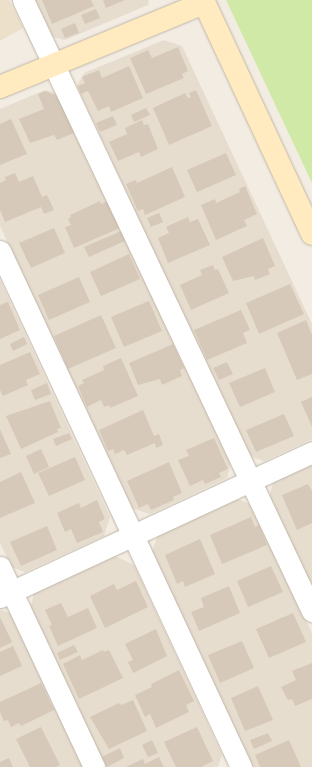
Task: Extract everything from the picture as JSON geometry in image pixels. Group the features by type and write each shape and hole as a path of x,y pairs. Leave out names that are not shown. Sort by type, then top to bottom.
{"street":[{"path":"23,0 312,611"},
{"path":"0,87 204,1 312,234"},
{"path":"0,251 241,767"},
{"path":"6,594 134,536 250,479 312,452"},
{"path":"0,568 6,594 94,767"}],"shaded area":[{"path":"0,0 9,0 23,28 0,41"},
{"path":"33,0 149,0 148,5 65,40 53,37"},
{"path":"164,40 182,46 312,324 312,439 264,461 249,456 77,86 84,73"},
{"path":"45,90 60,94 231,462 227,478 150,514 131,508 0,226 0,109"},
{"path":"0,280 110,517 104,536 25,572 11,567 0,543"},
{"path":"312,463 312,590 269,497 274,480"},
{"path":"237,499 252,505 312,633 312,767 252,767 152,552 158,535"},
{"path":"115,556 134,565 222,755 218,767 104,767 30,610 34,593"},
{"path":"0,610 13,614 85,767 0,767"}],"green space":[{"path":"226,0 312,0 312,183"}],"building":[{"path":"42,0 91,0 94,6 52,24"},
{"path":"103,0 125,0 106,8"},
{"path":"96,9 100,18 85,24 81,15"},
{"path":"75,23 79,33 65,38 61,29"},
{"path":"178,47 188,71 182,74 184,78 146,94 130,58 148,50 152,58"},
{"path":"129,66 143,98 111,112 109,106 98,111 88,91 81,94 78,86 85,83 82,77 99,70 102,78"},
{"path":"196,90 212,126 169,145 153,108 185,93 188,98 191,97 189,93"},
{"path":"45,91 58,96 76,132 57,140 54,135 30,143 19,119 44,109 38,94"},
{"path":"146,108 150,115 134,122 131,115"},
{"path":"113,116 117,125 100,132 96,123"},
{"path":"11,119 27,154 0,165 0,124"},
{"path":"142,120 144,125 148,124 158,149 141,157 139,152 118,161 109,142 127,134 125,128"},
{"path":"226,153 236,175 197,192 187,170"},
{"path":"172,167 185,197 145,215 143,209 138,211 126,184 136,180 137,183"},
{"path":"15,173 19,182 33,176 42,197 47,195 54,210 44,214 41,207 5,222 0,210 0,183 6,180 5,177"},
{"path":"245,186 257,214 244,220 247,226 216,240 201,205 215,199 216,203 240,192 239,189"},
{"path":"100,201 101,204 108,201 120,228 74,248 65,227 71,225 68,219 71,217 70,215"},
{"path":"159,213 163,222 151,227 147,218"},
{"path":"188,217 190,222 198,219 210,245 168,263 158,238 169,233 166,227"},
{"path":"54,228 65,253 31,268 19,243"},
{"path":"121,231 125,241 89,257 84,247"},
{"path":"263,238 275,266 268,269 270,274 255,280 254,276 233,281 222,257"},
{"path":"129,254 140,279 101,296 90,272"},
{"path":"213,265 215,270 218,269 229,293 191,310 180,285 202,275 200,270"},
{"path":"79,277 90,302 49,320 38,295"},
{"path":"290,284 304,314 259,334 246,303"},
{"path":"149,301 162,331 124,347 111,317"},
{"path":"8,302 20,330 0,339 0,305"},
{"path":"241,310 250,330 243,333 247,343 207,360 194,330"},
{"path":"101,315 116,348 68,369 54,336"},
{"path":"306,320 312,335 312,374 297,380 277,333"},
{"path":"24,337 27,344 13,351 10,344"},
{"path":"173,344 184,368 180,370 182,376 162,385 160,379 138,385 129,363"},
{"path":"30,352 40,374 26,380 28,385 3,396 0,390 0,365"},
{"path":"121,358 138,396 110,408 109,405 104,407 101,400 87,407 78,386 84,383 82,380 104,370 103,366"},
{"path":"227,362 233,374 219,380 213,368"},
{"path":"265,368 275,392 240,407 229,383"},
{"path":"47,383 51,394 35,400 31,390"},
{"path":"312,397 312,427 301,402"},
{"path":"50,401 61,428 57,429 58,432 21,449 6,416"},
{"path":"143,410 154,436 159,434 163,445 156,448 155,443 127,455 124,450 115,454 113,449 108,451 99,430"},
{"path":"284,414 294,436 256,452 246,430"},
{"path":"0,429 11,454 0,458"},
{"path":"69,433 72,439 56,446 53,439"},
{"path":"214,438 228,469 219,473 221,477 205,484 203,480 190,486 178,460 189,456 186,450"},
{"path":"41,449 49,467 34,474 26,456"},
{"path":"75,457 85,480 49,496 38,473"},
{"path":"169,462 182,493 173,497 174,500 151,510 148,504 139,508 127,481"},
{"path":"21,472 35,503 0,518 0,482"},
{"path":"308,484 312,491 312,523 297,530 282,495"},
{"path":"97,500 105,519 99,522 103,532 77,543 71,529 65,532 57,513 79,503 81,508"},
{"path":"251,517 255,527 259,525 267,545 222,564 210,535"},
{"path":"47,526 57,550 21,566 10,542"},
{"path":"200,539 215,574 185,587 183,581 177,584 165,555"},
{"path":"271,566 283,592 248,607 237,581"},
{"path":"136,581 148,607 105,628 90,596 114,584 117,590"},
{"path":"229,586 240,613 199,631 191,612 204,607 201,598"},
{"path":"61,603 68,617 88,608 97,628 58,646 49,626 52,625 45,610"},
{"path":"293,613 306,642 269,658 256,629"},
{"path":"0,617 12,642 0,648"},
{"path":"156,629 167,656 133,673 128,662 133,660 125,644"},
{"path":"242,641 254,668 220,683 208,655"},
{"path":"74,645 78,652 60,660 57,653"},
{"path":"13,646 22,666 0,676 0,652"},
{"path":"103,650 104,652 109,650 123,678 79,699 63,664 80,655 82,660"},
{"path":"312,663 312,699 295,706 292,699 288,700 281,687 296,680 292,671"},
{"path":"179,670 194,701 186,705 189,712 156,728 150,714 145,717 135,695 152,687 151,684"},
{"path":"41,683 54,710 21,726 19,723 11,727 8,720 4,721 0,712 0,702"},
{"path":"258,686 273,720 245,731 231,698"},
{"path":"133,700 147,731 109,749 90,717 119,703 121,705"},
{"path":"41,727 60,765 56,767 30,767 16,739"},
{"path":"197,727 213,761 201,767 176,767 164,742"},
{"path":"268,733 272,741 254,749 250,740"},
{"path":"152,740 158,753 148,757 142,745"},
{"path":"289,740 301,767 260,767 255,755"},
{"path":"120,748 124,758 107,767 102,757"},
{"path":"159,757 164,767 126,767 143,759 145,764"},
{"path":"9,758 13,767 0,767 0,762"}]}
